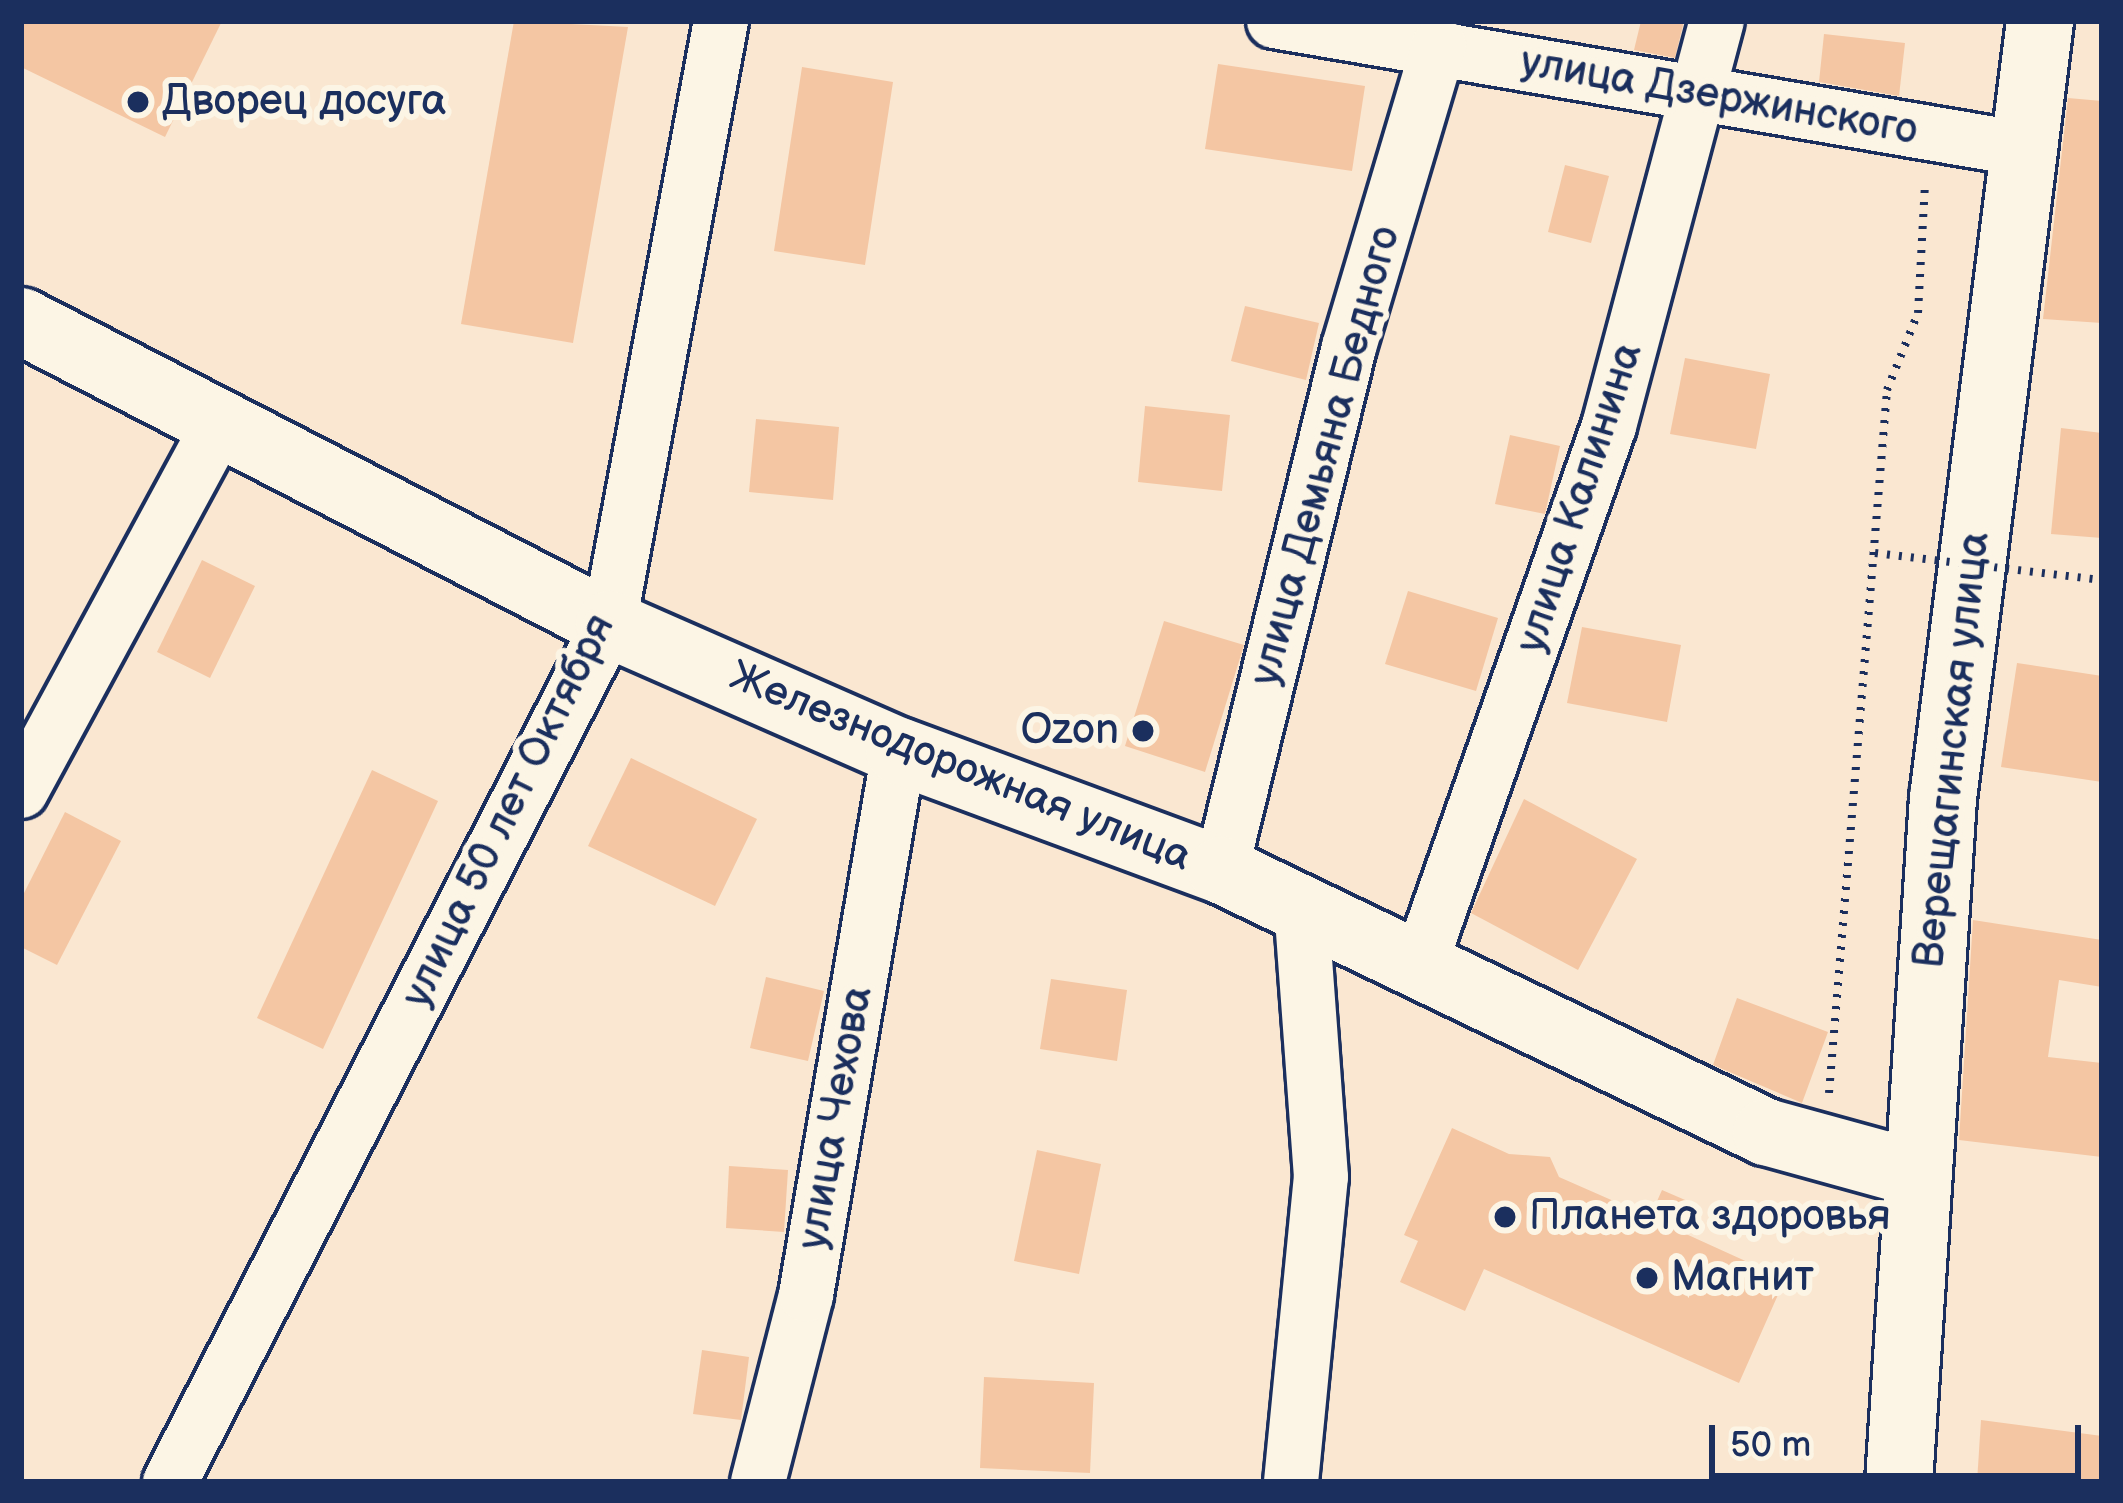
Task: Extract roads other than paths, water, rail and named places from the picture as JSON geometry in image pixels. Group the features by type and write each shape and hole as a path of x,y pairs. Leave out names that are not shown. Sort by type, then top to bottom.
{"street":[{"name":"улица 50 лет Октября","path":"170,1482 609,624 721,21"},
{"name":"улица Дзержинского","path":"1274,21 1439,45 1699,101 2023,148"},
{"name":"улица Калинина","path":"1419,967 1609,425 1717,21"},
{"name":"Верещагинская улица","path":"1899,1482 1915,1173 1943,798 2040,21"},
{"name":"улица Демьяна Бедного","path":"1221,870 1349,347 1439,45"},
{"name":"Железнодорожная улица","path":"21,322 609,624 899,751 1221,870 1766,1132 1915,1173"},
{"path":"21,791 218,427"},
{"name":"улица Чехова","path":"758,1482 806,1294 899,751"},
{"path":"1292,1482 1321,1177 1305,1070 1301,906"}],"place":[{"name":"Дворец досуга","path":"138,102"},
{"name":"Ozon","path":"1143,731"},
{"name":"Планета здоровья","path":"1505,1217"},
{"name":"Магнит","path":"1647,1278"}]}
